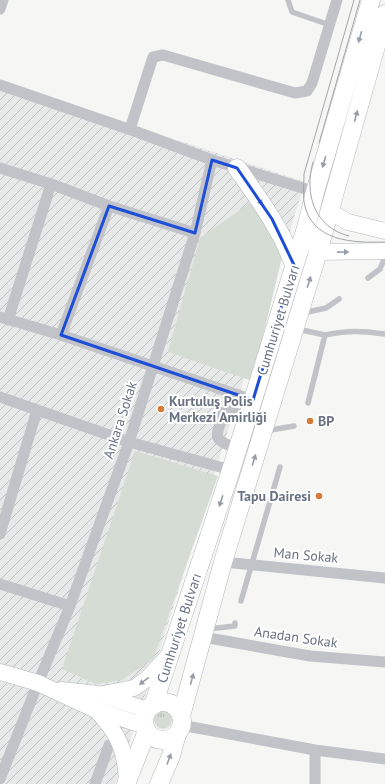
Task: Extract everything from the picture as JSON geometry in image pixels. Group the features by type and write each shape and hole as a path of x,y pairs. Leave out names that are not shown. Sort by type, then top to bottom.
{"main road":[{"name":"Cumhuriyet Bulvarı","path":"126,784 171,653 248,418 306,228 315,192 372,0"},
{"name":"Cumhuriyet Bulvarı","path":"159,784 171,756 223,562 318,252 385,14"},
{"path":"237,168 272,219 294,265"},
{"path":"329,211 348,222 385,231"},
{"path":"306,228 318,252 385,251"},
{"path":"54,690 98,694 118,692 134,688 147,679 171,653"},
{"path":"0,672 54,690 70,699 96,710 148,718"},
{"path":"98,694 148,718 156,738 161,740 167,739 180,725 178,710 168,703 162,702 148,718"},
{"path":"96,710 112,728 119,740 124,753 126,784"}],"street":[{"path":"0,9 3,0"},
{"path":"130,129 152,57 163,55 295,93 308,91 312,83 337,0"},
{"path":"0,85 130,129 212,160 315,192 329,211"},
{"name":"Ankara Sokak","path":"0,779 70,606 129,442 195,233 212,160"},
{"path":"0,168 51,184 109,206 195,233"},
{"path":"51,184 4,319 61,335 253,400"},
{"path":"61,335 109,206"},
{"path":"0,397 129,442 231,470"},
{"path":"0,534 36,410"},
{"path":"238,449 220,442 218,439 217,435 224,412 231,411 248,418"},
{"name":"Man Sokak","path":"223,562 385,578"},
{"path":"0,584 70,606"},
{"name":"Anadan Sokak","path":"204,633 310,656 385,662"},
{"path":"180,725 315,750 385,759"},
{"path":"95,784 109,745"},
{"path":"315,750 315,784"}],"lane":[{"path":"288,0 292,12 330,25"},
{"path":"368,278 380,269 385,257"},
{"path":"297,321 326,308 339,299"},
{"path":"297,321 325,335 344,331 385,334"},
{"path":"308,403 325,335"},
{"path":"263,432 294,426"},
{"path":"241,601 280,467"},
{"path":"204,633 235,626 235,623"}],"highlighted area":[{"path":"212,160 237,168 272,219 294,265 253,400 61,335 109,206 195,233"}],"shaded area":[{"path":"0,82 305,182 150,682 115,784 0,784"}],"green space":[{"path":"254,200 285,245 252,381 168,352 200,238"},
{"path":"135,451 218,476 153,659 122,680 96,684 62,669"},
{"path":"163,711 169,714 172,720 169,726 163,729 157,726 154,720 157,714"}],"tram line":[{"path":"354,0 304,174 304,202 308,215 315,225 324,232 347,240 360,242 385,242"},
{"path":"319,143 360,0"},
{"path":"313,162 310,186 314,208 327,225 337,232 349,236"}],"place":[{"name":"Kurtuluş Polis Merkezi Amirliği","path":"161,409"},
{"name":"BP","path":"310,421"},
{"name":"Tapu Dairesi","path":"319,496"}]}
